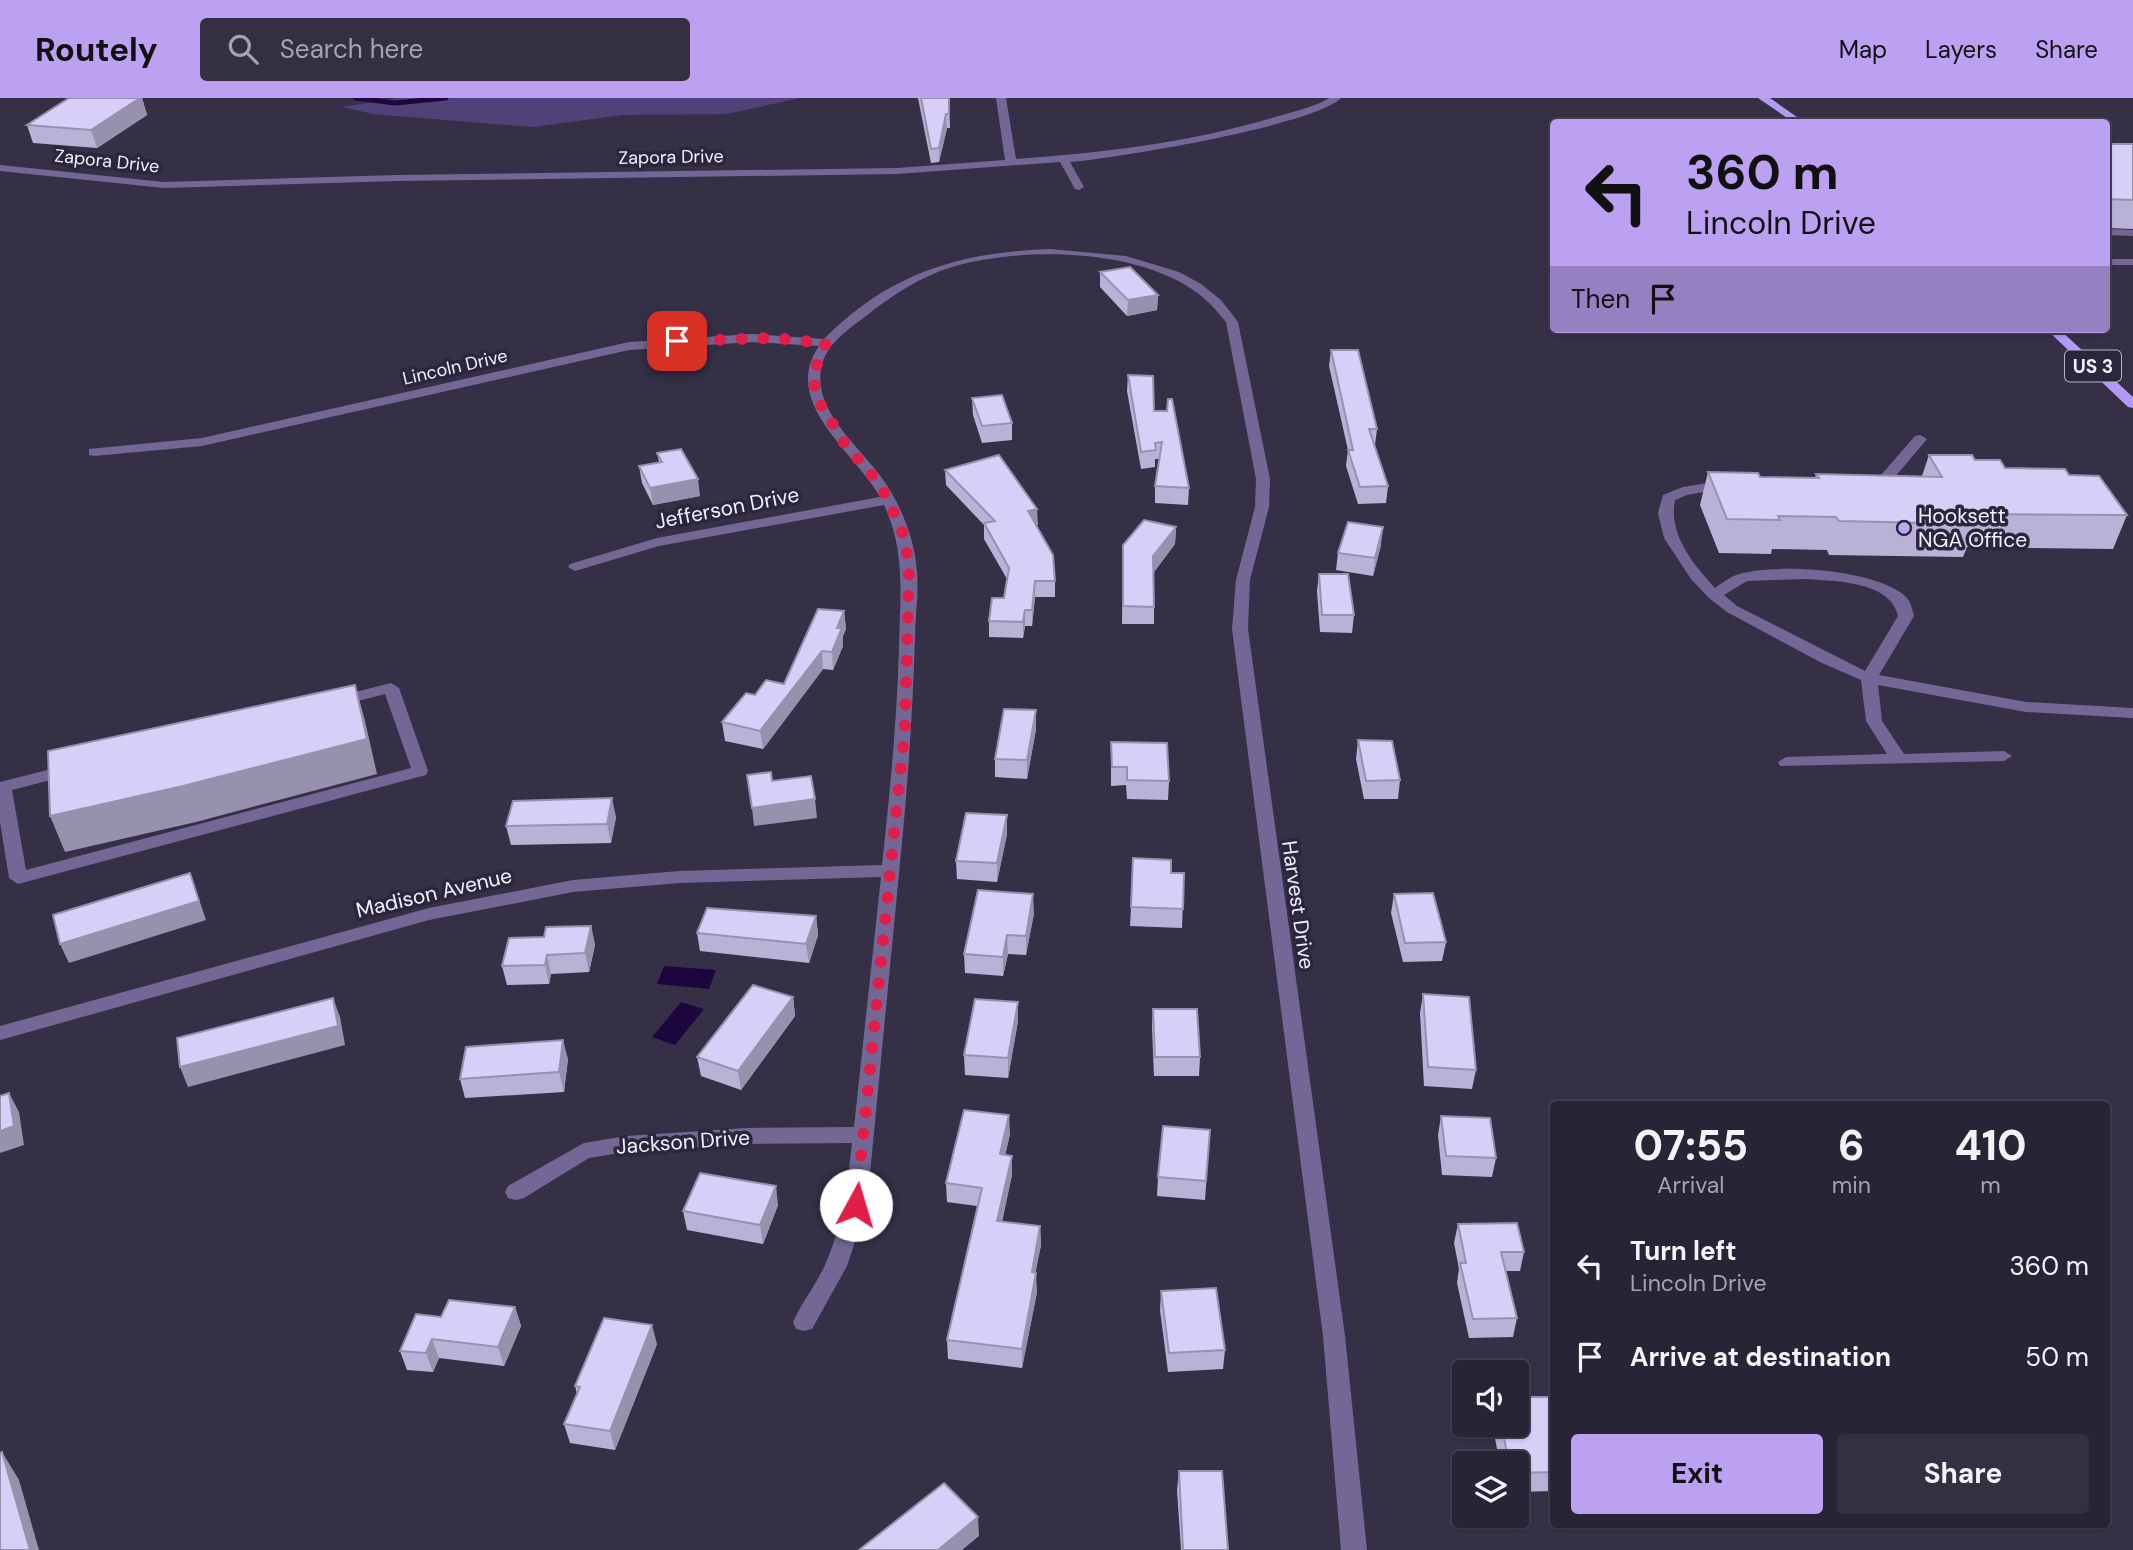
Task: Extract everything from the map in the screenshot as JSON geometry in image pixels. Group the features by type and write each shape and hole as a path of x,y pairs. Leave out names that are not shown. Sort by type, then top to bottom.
{"main road":[{"path":"1763,98 1794,119"},
{"name":"US 3","path":"2056,333 2133,404"}],"street":[{"path":"1000,98 1011,164"},
{"name":"Zapora Drive","path":"0,168 164,185 397,177 814,173 1011,164 1063,159 1224,134 1286,118 1336,98"},
{"path":"1063,159 1079,187"},
{"path":"2110,232 2133,233"},
{"name":"Harvest Drive","path":"826,343 877,299 934,267 973,257 1016,253 1104,256 1162,270 1195,284 1219,302 1232,322 1263,479 1262,507 1243,580 1240,629 1334,1336 1354,1550"},
{"path":"2110,262 2133,262"},
{"name":"Lincoln Drive","path":"94,452 202,442 629,346 737,338 797,338 826,343"},
{"path":"804,1322 830,1283 847,1244 856,1205 905,726 909,569 905,539 888,499 877,481 845,444 816,397 813,374 826,343"},
{"path":"1853,486 1879,487 1920,439"},
{"path":"1743,483 1683,491 1668,498 1664,513 1671,538 1696,576 1714,595 1774,633 1869,678 2026,707 2133,713"},
{"name":"Jefferson Drive","path":"575,567 657,542 888,499"},
{"path":"1714,595 1745,577 1850,579 1879,587 1901,601 1906,616 1869,678 1874,721 1898,758"},
{"path":"391,688 421,771 18,878 5,832 3,787 391,688"},
{"path":"1786,762 2004,756"},
{"name":"Madison Avenue","path":"0,1032 429,914 573,886 679,877 890,871"},
{"name":"Jackson Drive","path":"516,1192 584,1151 626,1144 747,1136 863,1135"}],"shaded area":[{"path":"400,98 800,98 727,114 622,115 533,127 373,114 342,107"},
{"path":"664,966 716,970 709,989 657,984"},
{"path":"681,1002 704,1009 675,1045 652,1037"}],"building":[{"path":"69,98 140,98 91,130 27,125"},
{"path":"921,98 949,98 949,114 946,114 939,148 931,149"},
{"path":"2110,144 2133,144 2133,200 2110,199"},
{"path":"1130,267 1158,295 1128,300 1100,272"},
{"path":"1331,350 1358,350 1377,429 1369,429 1388,486 1360,487 1348,450 1353,450"},
{"path":"1128,375 1153,376 1154,411 1167,411 1168,399 1172,399 1189,488 1155,486 1162,442 1155,443 1156,450 1141,452"},
{"path":"1002,395 1012,423 982,426 972,398"},
{"path":"681,449 698,479 650,488 639,466 662,462 657,453"},
{"path":"999,455 1037,509 1028,511 1053,555 1055,581 1035,581 1032,610 1025,610 1023,622 989,621 992,598 1004,598 1009,568 984,523 995,521 945,470"},
{"path":"1929,455 1972,455 1975,460 2000,460 2005,468 2065,469 2069,475 2099,476 2127,515 1969,514 1975,524 1839,521 1836,517 1727,519 1708,472 1758,473 1760,477 1819,478 1816,474 1942,477"},
{"path":"1144,520 1176,527 1153,556 1154,607 1123,606 1123,545"},
{"path":"1348,522 1383,527 1375,558 1338,553"},
{"path":"1319,574 1348,574 1354,615 1322,615"},
{"path":"818,609 844,611 837,628 842,628 832,652 822,651 760,731 722,722 746,693 755,695 766,680 784,684"},
{"path":"355,685 367,739 183,786 50,816 48,751"},
{"path":"1004,709 1036,710 1027,760 995,759"},
{"path":"1358,740 1392,741 1400,780 1366,781"},
{"path":"1111,742 1167,743 1169,781 1127,780 1127,767 1112,767"},
{"path":"771,772 772,781 811,776 815,799 752,808 747,775"},
{"path":"612,798 607,824 506,826 513,801"},
{"path":"966,813 1007,815 997,863 956,861"},
{"path":"1133,858 1171,860 1171,873 1184,873 1183,909 1131,907"},
{"path":"190,873 199,901 60,944 53,915"},
{"path":"978,890 1033,894 1026,936 1007,935 1003,957 964,954"},
{"path":"1433,893 1446,942 1405,943 1394,894"},
{"path":"707,908 816,916 806,944 697,933"},
{"path":"591,926 585,953 547,955 545,965 502,966 509,938 544,937 546,927"},
{"path":"753,985 793,997 738,1071 697,1057"},
{"path":"1423,994 1469,997 1476,1070 1428,1067"},
{"path":"333,998 338,1026 180,1067 177,1038"},
{"path":"975,999 1018,1002 1008,1058 964,1055"},
{"path":"1153,1009 1197,1009 1200,1057 1155,1057"},
{"path":"563,1040 559,1072 460,1079 466,1047"},
{"path":"9,1093 14,1126 0,1131 0,1096"},
{"path":"964,1110 1009,1115 1000,1154 1012,1156 997,1221 1040,1226 1032,1272 1036,1273 1022,1349 947,1340 982,1188 946,1183"},
{"path":"1441,1116 1490,1118 1496,1158 1446,1156"},
{"path":"1163,1126 1210,1130 1206,1181 1158,1177"},
{"path":"700,1173 776,1186 760,1225 683,1211"},
{"path":"1517,1223 1524,1252 1501,1252 1517,1318 1473,1319 1460,1263 1466,1263 1458,1224"},
{"path":"1216,1288 1225,1350 1169,1353 1161,1291"},
{"path":"449,1300 515,1307 498,1347 432,1339 426,1353 400,1351 416,1314 441,1317"},
{"path":"604,1318 652,1325 610,1431 564,1424 580,1387 575,1386"},
{"path":"1529,1397 1550,1397 1550,1472 1529,1473 1529,1451 1507,1451 1504,1437 1529,1437"},
{"path":"2,1452 30,1550 0,1550"},
{"path":"1179,1471 1222,1471 1228,1550 1183,1550"},
{"path":"944,1483 978,1517 938,1550 859,1550"}],"waterway":[{"path":"356,98 395,103 446,98"}],"place":[{"name":"Hooksett NGA Office","path":"1904,528"}],"route":[{"path":"677,341 797,338 826,343 813,374 816,397 845,444 877,481 905,539 909,569 905,726 856,1205"}]}
